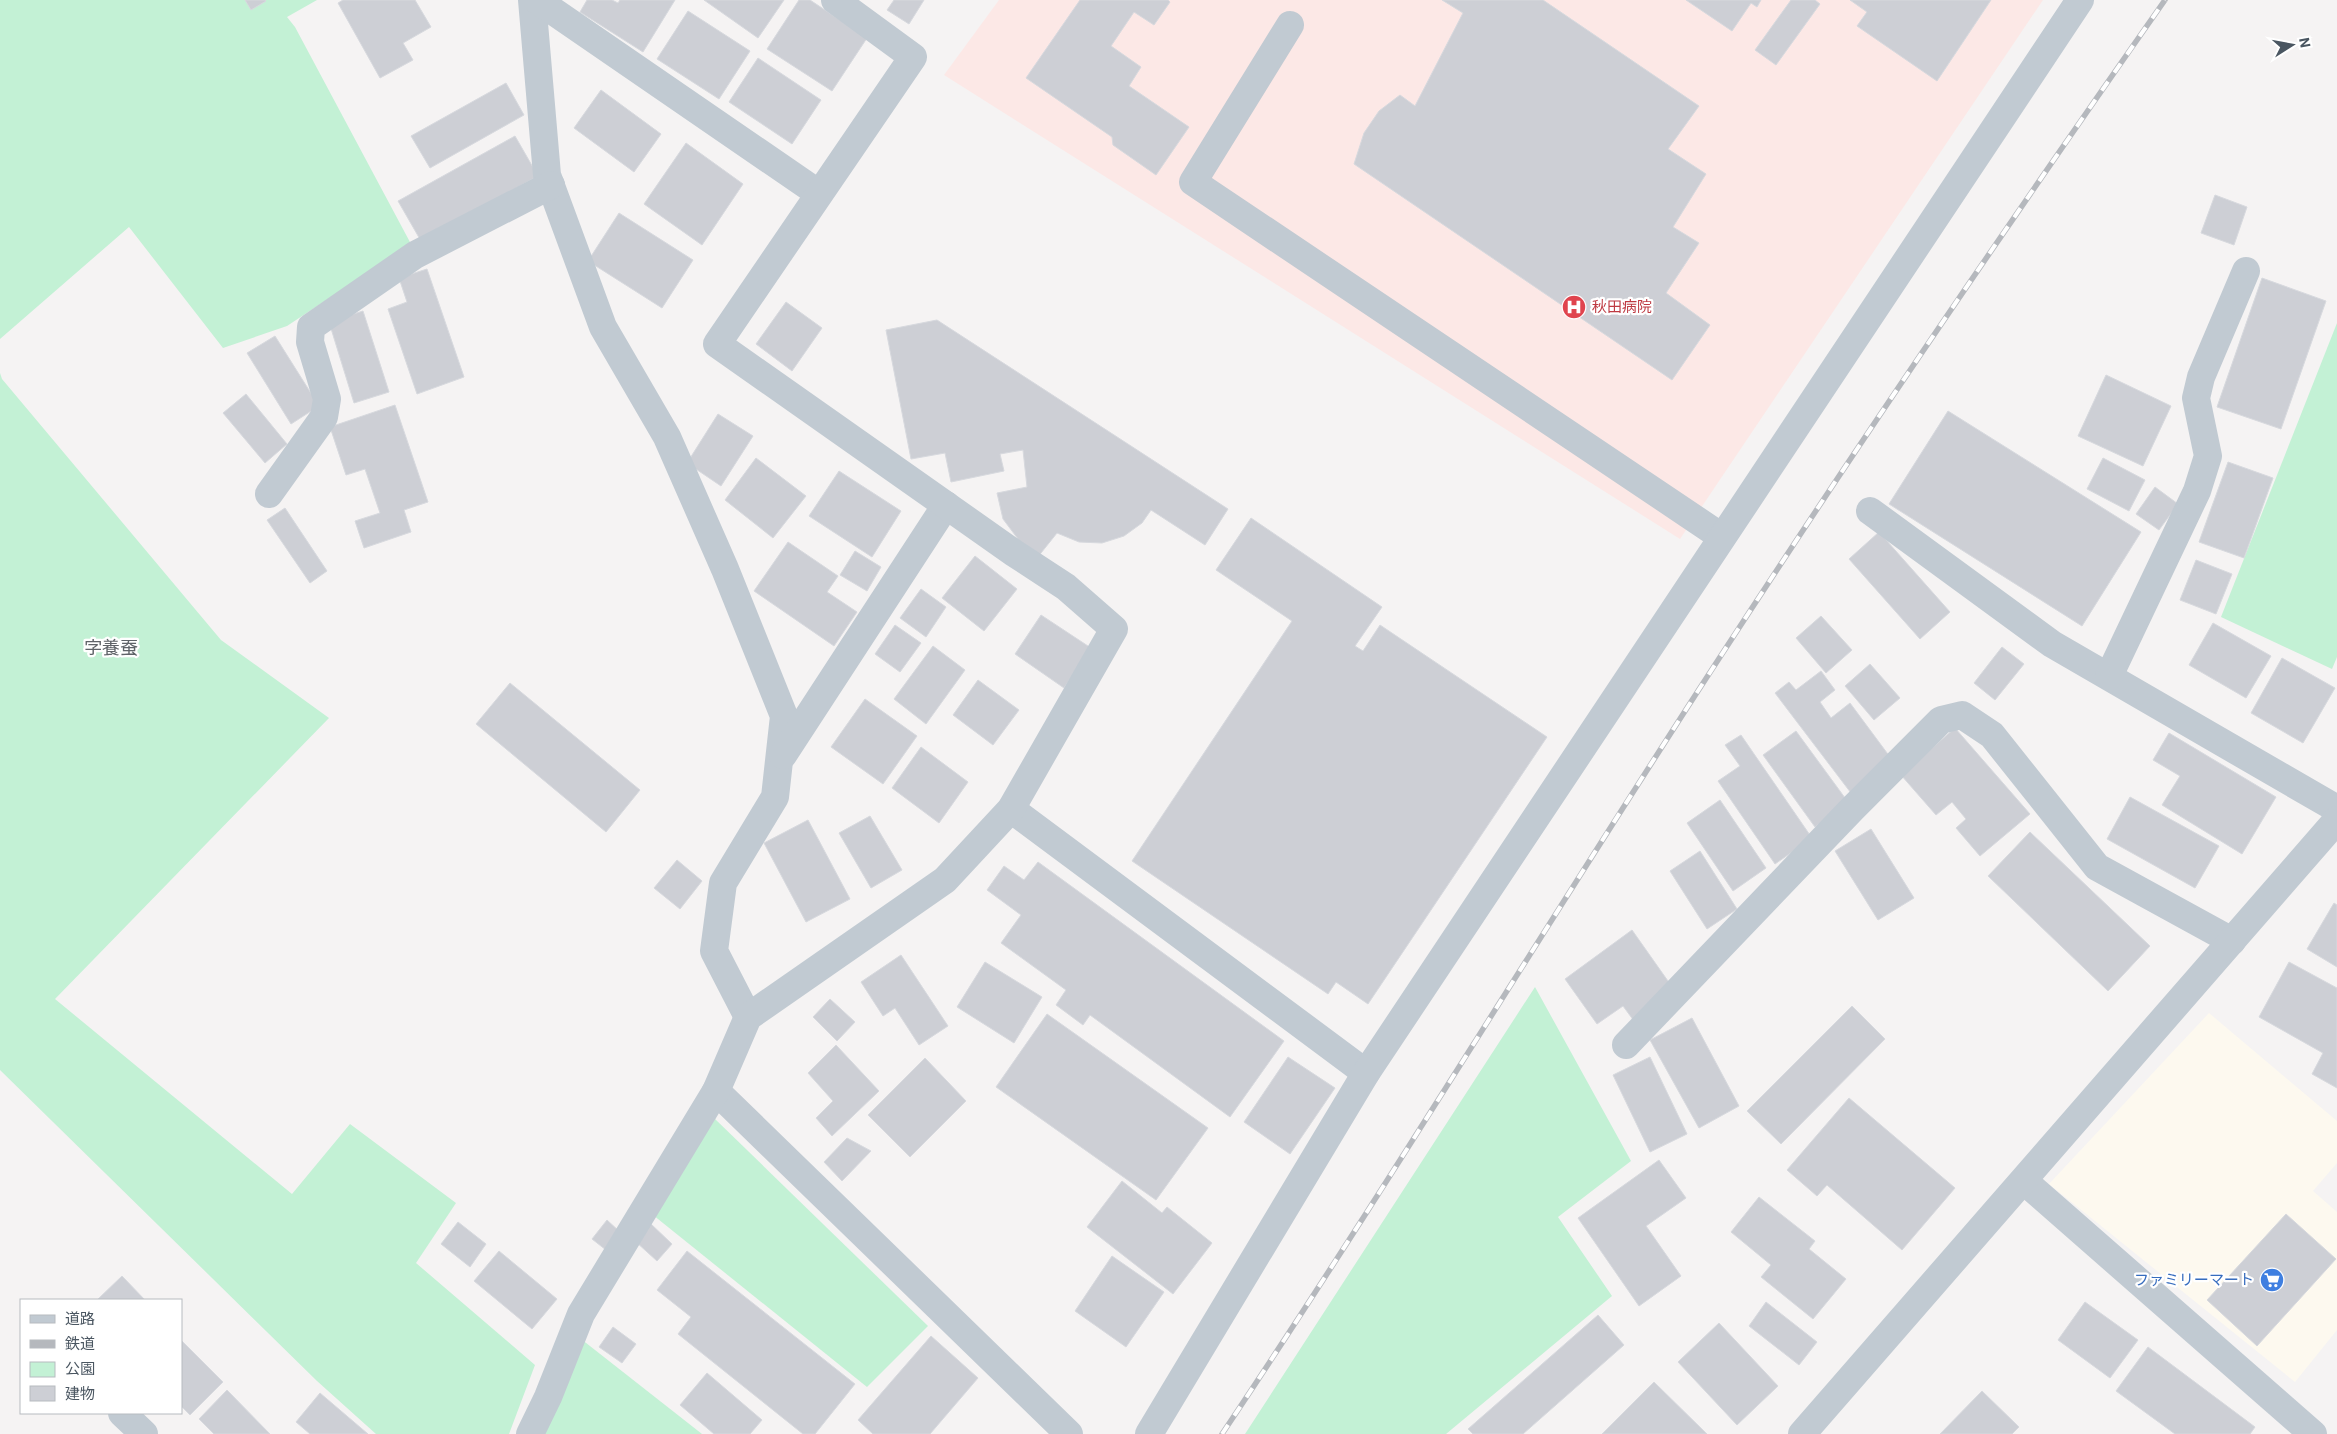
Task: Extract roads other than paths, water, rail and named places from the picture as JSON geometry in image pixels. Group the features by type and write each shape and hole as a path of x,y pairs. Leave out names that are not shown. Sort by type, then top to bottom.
{"street":[{"path":"532,0 547,175 603,327 667,437 725,569 784,716 775,797 722,883 714,951 748,1017"},
{"path":"536,0 818,193"},
{"path":"530,1434 548,1397 581,1314 716,1090 748,1017 945,880 1011,809 1114,629 1066,587 717,344 818,193 913,57 836,0"},
{"path":"1149,1434 1366,1073 2080,0"},
{"path":"1290,25 1193,182 1722,537"},
{"path":"269,494 324,417 327,399 310,342 311,327 414,256 551,184"},
{"path":"2109,676 2197,492 2208,456 2196,398 2201,378 2246,271"},
{"path":"780,760 946,505"},
{"path":"1870,511 2052,644 2337,808"},
{"path":"1626,1045 1941,720 1962,714 1992,735 2097,867 2232,940"},
{"path":"1011,809 1366,1073"},
{"path":"1802,1434 2337,820"},
{"path":"716,1090 1069,1434"},
{"path":"2024,1181 2305,1428"},
{"path":"123,1414 144,1434"}],"railway":[{"path":"1222,1434 1286,1338 1657,754 1774,574 1940,327 2165,0"}],"place":[{"name":"秋田病院","path":"1574,307"},
{"name":"ファミリーマート","path":"2272,1280"}],"district":[{"name":"字養蚕","path":"111,648"}]}
